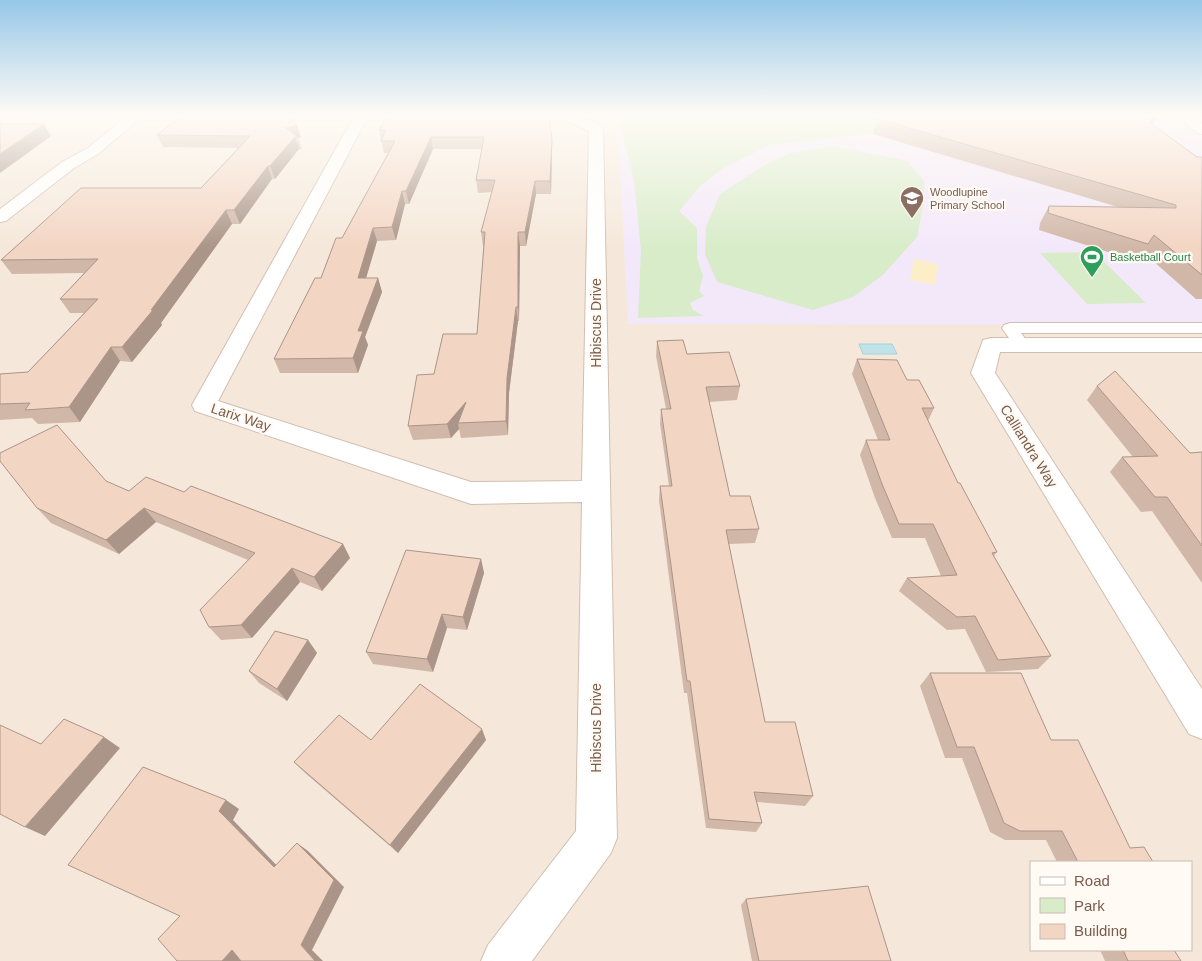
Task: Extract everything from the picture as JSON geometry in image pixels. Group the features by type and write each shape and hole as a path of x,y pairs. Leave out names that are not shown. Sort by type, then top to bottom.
{"street":[{"path":"0,217 68,165 79,159"},
{"name":"Larix Way","path":"338,159 204,405 471,493 596,491"},
{"name":"Hibiscus Drive","path":"504,961 596,838 596,159"},
{"name":"Calliandra Way","path":"1202,345 991,345 983,373 1202,722"}],"lane":[{"path":"1022,345 1010,328 1202,328"}],"shaded area":[{"path":"0,159 1202,159 1202,961 0,961"},
{"name":"Woodlupine Primary School","path":"619,159 1202,159 1202,325 628,324"}],"green space":[{"path":"629,159 742,159 722,169 701,185 679,211 697,228 697,258 703,276 699,291 704,296 690,303 693,310 704,316 638,318 641,250 634,180"},
{"path":"778,159 896,159 907,161 924,181 924,200 917,237 883,275 853,297 813,310 717,282 705,254 706,227 720,194 763,166"},
{"name":"Basketball Court","path":"1094,252 1146,303 1087,304 1040,253"}],"sand":[{"path":"914,259 938,264 935,285 910,280"}],"water":[{"path":"859,344 892,344 897,354 863,354"}],"building":[{"path":"228,159 276,159 268,166 234,210 226,210 151,310 153,310 122,347 111,347 69,407 25,410 30,403 0,404 0,374 28,372 98,299 60,299 98,259 1,260 81,188 201,188"},
{"path":"385,159 421,159 406,191 402,191 392,227 373,228 358,278 378,278 358,331 363,331 353,358 274,359 315,278 321,278 336,238 342,238"},
{"path":"480,159 551,159 550,181 535,181 525,232 518,232 518,307 516,307 507,378 506,421 458,423 466,402 447,424 408,426 417,375 434,374 443,334 477,334 485,232 481,232 495,180 476,180"},
{"path":"1016,159 1202,159 1202,275 1154,235 1148,244 1048,213 1049,206 1176,208 1176,205"},
{"path":"683,340 687,354 729,352 740,386 706,387 730,496 750,496 759,529 726,530 765,722 795,722 813,796 754,792 762,823 709,819 690,681 687,681 660,486 672,486 661,409 671,409 657,341"},
{"path":"857,359 897,360 907,380 919,380 934,408 922,408 958,483 960,483 997,552 992,553 1051,656 998,660 975,616 957,617 907,578 957,575 933,524 899,524 866,440 890,440"},
{"path":"1115,371 1190,453 1202,452 1202,546 1167,497 1155,497 1122,457 1158,456 1097,386"},
{"path":"57,425 106,481 129,491 146,477 184,492 191,486 343,544 314,577 292,568 241,625 209,627 200,610 255,553 144,508 106,540 37,508 0,461 0,453"},
{"path":"406,550 481,559 463,617 442,614 427,659 366,652"},
{"path":"275,631 308,640 277,689 249,671"},
{"path":"930,673 1021,673 1051,740 1078,740 1130,848 1144,847 1152,861 1077,861 1062,831 1020,831 1004,823 974,747 957,747"},
{"path":"420,684 482,729 390,845 294,762 339,715 371,740"},
{"path":"64,719 104,737 25,827 0,814 0,725 41,744"},
{"path":"143,767 226,800 219,811 274,867 297,843 334,880 301,945 315,961 241,961 232,950 222,961 177,961 158,939 180,916 68,865"},
{"path":"868,886 891,961 759,961 746,899"},
{"path":"1123,951 1175,951 1181,961 1128,961"}],"place":[{"name":"Woodlupine Primary School","path":"912,219"},
{"name":"Basketball Court","path":"1092,278"}]}
